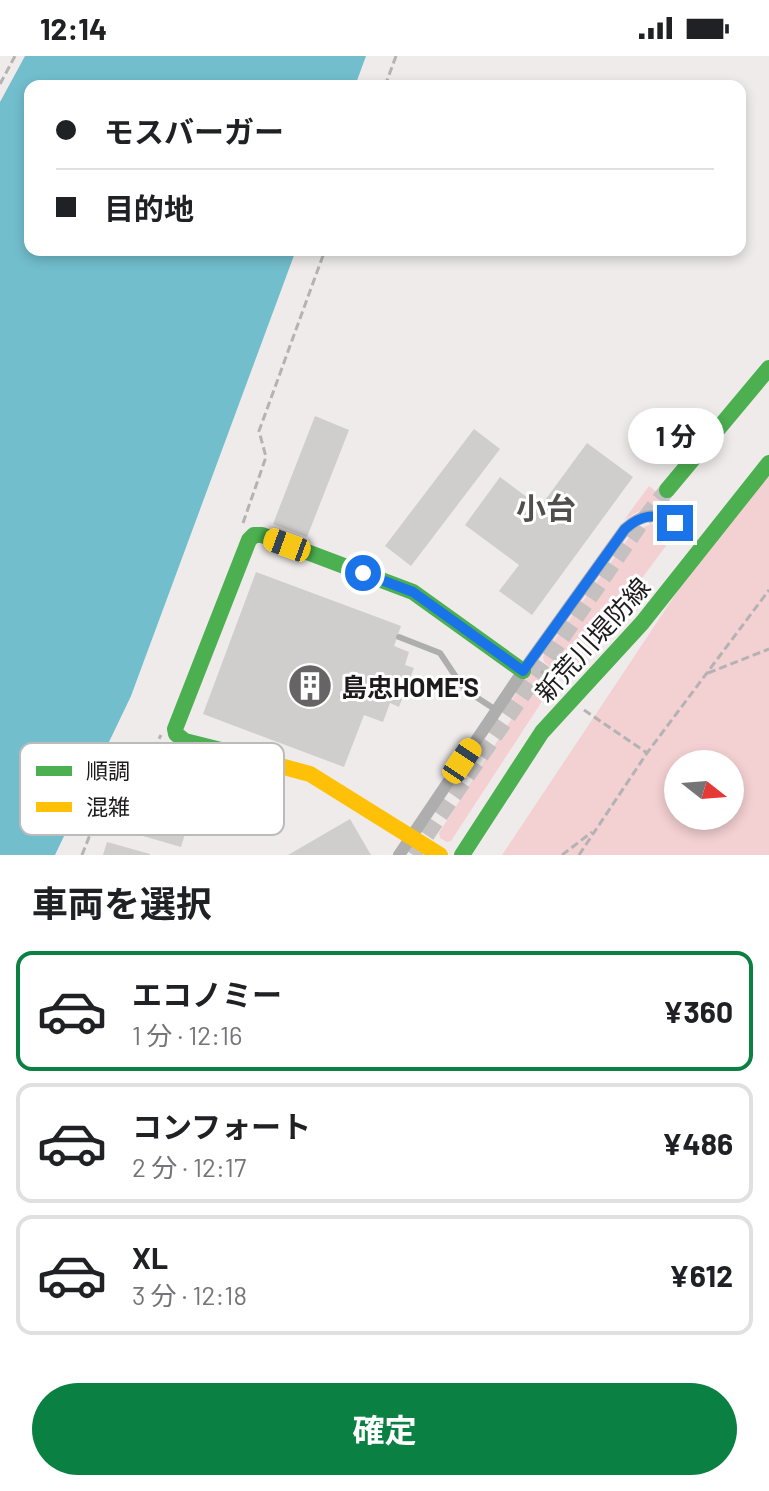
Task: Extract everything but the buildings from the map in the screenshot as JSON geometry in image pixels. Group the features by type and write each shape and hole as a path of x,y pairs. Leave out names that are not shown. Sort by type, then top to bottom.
{"street":[{"path":"667,490 769,368"},
{"name":"新荒川堤防線","path":"462,855 527,751 576,702 769,463"},
{"path":"399,855 526,667 633,522 653,515 687,530"},
{"path":"193,743 176,734 175,729 249,540 254,535 262,535 413,592 526,667"},
{"path":"284,767 310,774 440,855"}],"lane":[{"path":"399,637 440,653 464,689 496,710"}],"path":[{"path":"0,84 15,56"},
{"path":"387,80 396,56"},
{"path":"241,529 266,457 259,431 323,256"},
{"path":"579,855 647,753 769,590"},
{"path":"704,675 769,649"},
{"path":"526,667 647,753"},
{"path":"156,743 165,726"},
{"path":"562,855 595,830"},
{"path":"82,855 90,835"}],"shaded area":[{"path":"769,454 769,855 502,855"},
{"path":"649,486 679,509 676,514 649,508 624,520"},
{"path":"654,523 671,531 671,539 571,674 563,676 544,662 543,656 630,536"},
{"path":"537,669 551,679 552,686 451,841 447,842 440,838 439,833 519,707 511,701 532,670"}],"water":[{"path":"25,56 366,56 357,80 24,80 24,256 294,256 131,696 109,743 20,743 20,835 65,835 55,855 0,855 0,102"}],"tunnel":[{"path":"413,855 641,523 667,490"}],"traffic: fast":[{"path":"667,490 769,368"},
{"path":"462,855 542,732 642,623 769,463"},
{"path":"193,743 185,741 176,734 175,729 249,540 254,535 262,535 413,592 523,671"}],"traffic: slow":[{"path":"284,767 310,774 440,855"}],"place":[{"name":"島忠HOME'S","path":"310,686"}],"district":[{"name":"小台","path":"546,507"}],"route":[{"path":"363,573 413,592 523,671 625,529 642,517 653,515 675,523"}]}
